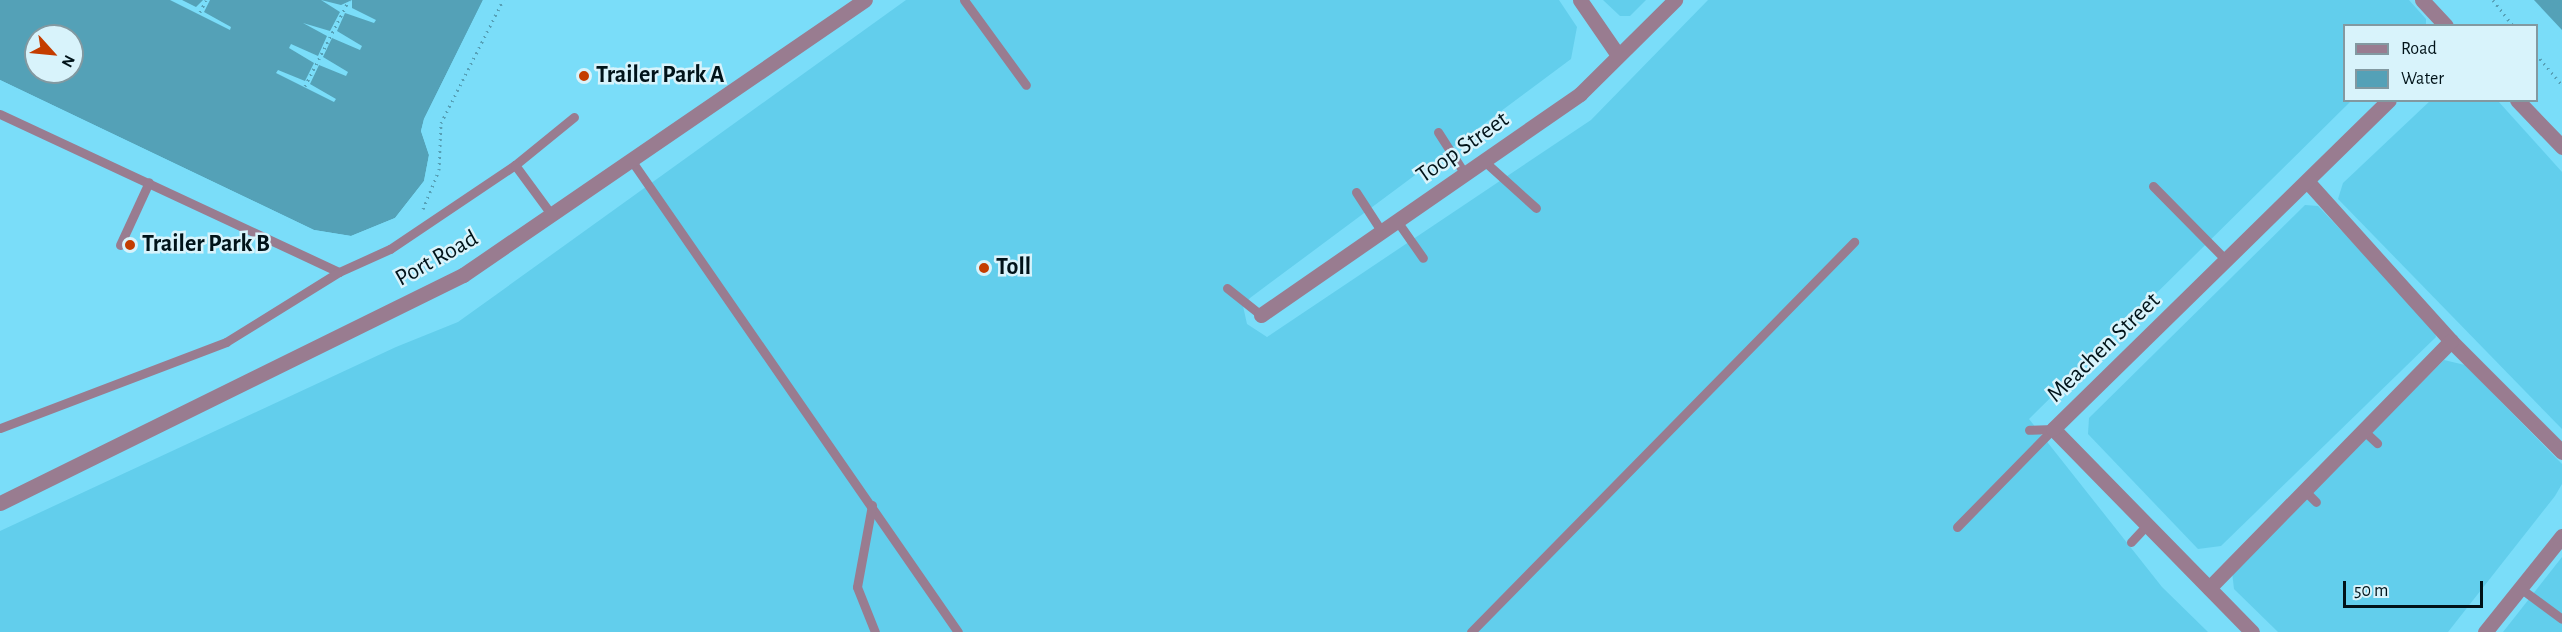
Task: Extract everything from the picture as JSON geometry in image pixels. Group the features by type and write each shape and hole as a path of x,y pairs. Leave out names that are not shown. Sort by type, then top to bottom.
{"street":[{"name":"Port Road","path":"0,502 463,275 865,0"},
{"path":"1580,0 1618,55"},
{"name":"Toop Street","path":"1261,315 1580,94 1675,0"},
{"path":"2422,0 2444,24"},
{"name":"Meachen Street","path":"2252,632 2053,429 2387,102"},
{"path":"2519,102 2562,147"},
{"path":"2307,181 2451,341 2562,452"},
{"path":"2209,588 2311,497 2364,431 2451,341"},
{"path":"2485,632 2562,536"}],"lane":[{"path":"964,0 1026,85"},
{"path":"0,114 339,272"},
{"path":"0,428 226,342 339,272 410,235 515,165 574,117"},
{"path":"1438,132 1465,174"},
{"path":"631,160 958,632"},
{"path":"1484,161 1536,208"},
{"path":"515,165 551,214"},
{"path":"120,245 149,182"},
{"path":"2153,186 2226,260"},
{"path":"1356,192 1382,232"},
{"path":"1397,221 1423,258"},
{"path":"1471,632 1854,242"},
{"path":"1227,288 1261,315"},
{"path":"2029,430 2053,429"},
{"path":"1957,527 2053,429"},
{"path":"2364,431 2377,443"},
{"path":"872,505 857,587 875,632"},
{"path":"2131,542 2148,524"},
{"path":"2520,588 2562,619"}],"path":[{"path":"200,12 206,0"},
{"path":"305,86 349,0"},
{"path":"410,235 439,170 441,123 503,0"},
{"path":"2493,0 2512,24"},
{"path":"2538,56 2562,85"}],"shaded area":[{"path":"906,0 1559,0 1577,27 1571,59 1250,298 1243,306 1247,324 1267,337 1591,120 1708,0 2409,0 2426,19 2426,24 2343,24 2343,102 2350,102 2029,419 2162,587 2208,632 0,632 0,531 396,347 458,322"},
{"path":"1603,0 1646,0 1630,16 1620,16"},
{"path":"2429,102 2499,102 2562,172 2562,429 2338,199 2343,183"},
{"path":"2305,205 2318,206 2434,328 2436,337 2221,546 2198,549 2088,434 2089,418"},
{"path":"2444,360 2465,365 2562,464 2562,484 2555,496 2448,632 2278,632 2234,589 2232,572"},
{"path":"2562,557 2562,632 2503,632"}],"water":[{"path":"0,0 483,0 424,119 421,131 429,155 424,181 395,218 351,236 314,230 0,80"},
{"path":"2534,0 2562,0 2562,30"}],"pier":[{"path":"170,0 182,0 196,7 203,0 210,0 204,12 231,27 230,30"},
{"path":"321,0 341,5 352,0 352,8 376,20 374,23 345,13 337,31 362,46 360,50 332,38 323,57 348,72 346,76 319,65 310,84 336,99 334,102 276,73 278,70 305,81 314,63 289,48 291,44 318,56 327,36 303,23 330,31 340,12"},
{"path":"483,0 486,0 427,120 424,131 432,155 427,182 397,220 352,239 312,233 0,83 0,80 314,230 351,236 395,218 424,181 429,155 421,131 424,119"}],"place":[{"name":"Trailer Park A","path":"584,76"},
{"name":"Trailer Park B","path":"130,245"},
{"name":"Toll","path":"984,268"}]}
